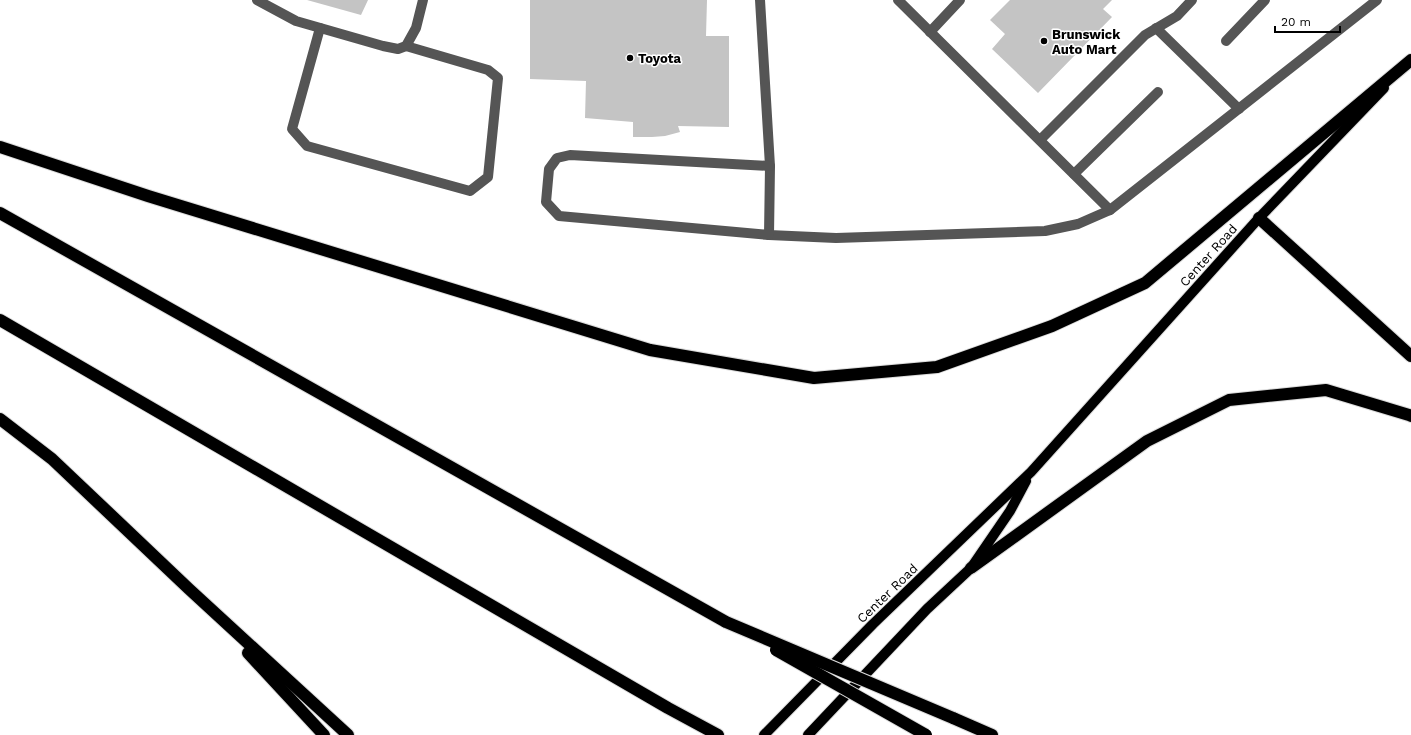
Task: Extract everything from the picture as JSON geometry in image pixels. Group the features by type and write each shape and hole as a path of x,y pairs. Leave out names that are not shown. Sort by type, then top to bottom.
{"highway":[{"path":"0,147 155,199 650,350 814,378 937,367 1052,326 1145,283 1411,60"},
{"path":"0,213 926,735"},
{"path":"1259,218 1411,356"},
{"path":"0,320 668,708 718,735"},
{"path":"971,568 1147,441 1229,400 1326,390 1409,414 1411,416"},
{"path":"0,420 52,459 348,735"},
{"path":"189,588 324,735"},
{"path":"726,622 992,735"}],"main road":[{"name":"Center Road","path":"764,735 873,624 1031,472 1259,218 1411,60"},
{"name":"Center Road","path":"808,735 927,609 971,568 1010,511 1031,472"}],"lane":[{"path":"257,0 296,21 383,46 398,49 406,46 488,70 498,78 488,177 470,191 307,146 292,129 320,28"},
{"path":"406,46 416,28 423,0"},
{"path":"760,0 770,166 769,235"},
{"path":"898,0 1110,210"},
{"path":"930,32 960,0"},
{"path":"1040,140 1145,35 1177,16 1192,0"},
{"path":"1226,41 1265,0"},
{"path":"770,166 570,156 557,158 549,169 546,202 559,216 769,235 836,238 1045,231 1078,224 1110,210 1377,0"},
{"path":"1156,28 1239,109"},
{"path":"1074,174 1158,92"}],"building":[{"path":"307,0 368,0 361,15"},
{"name":"Toyota","path":"530,0 707,0 706,36 729,36 729,127 678,126 680,132 665,136 633,137 633,122 585,118 586,81 530,79"},
{"name":"Brunswick Auto Mart","path":"1010,0 1112,0 1103,9 1112,17 1038,93 992,49 1005,34 990,20"}],"place":[{"name":"Brunswick Auto Mart","path":"1044,41"},
{"name":"Toyota","path":"630,58"}]}
